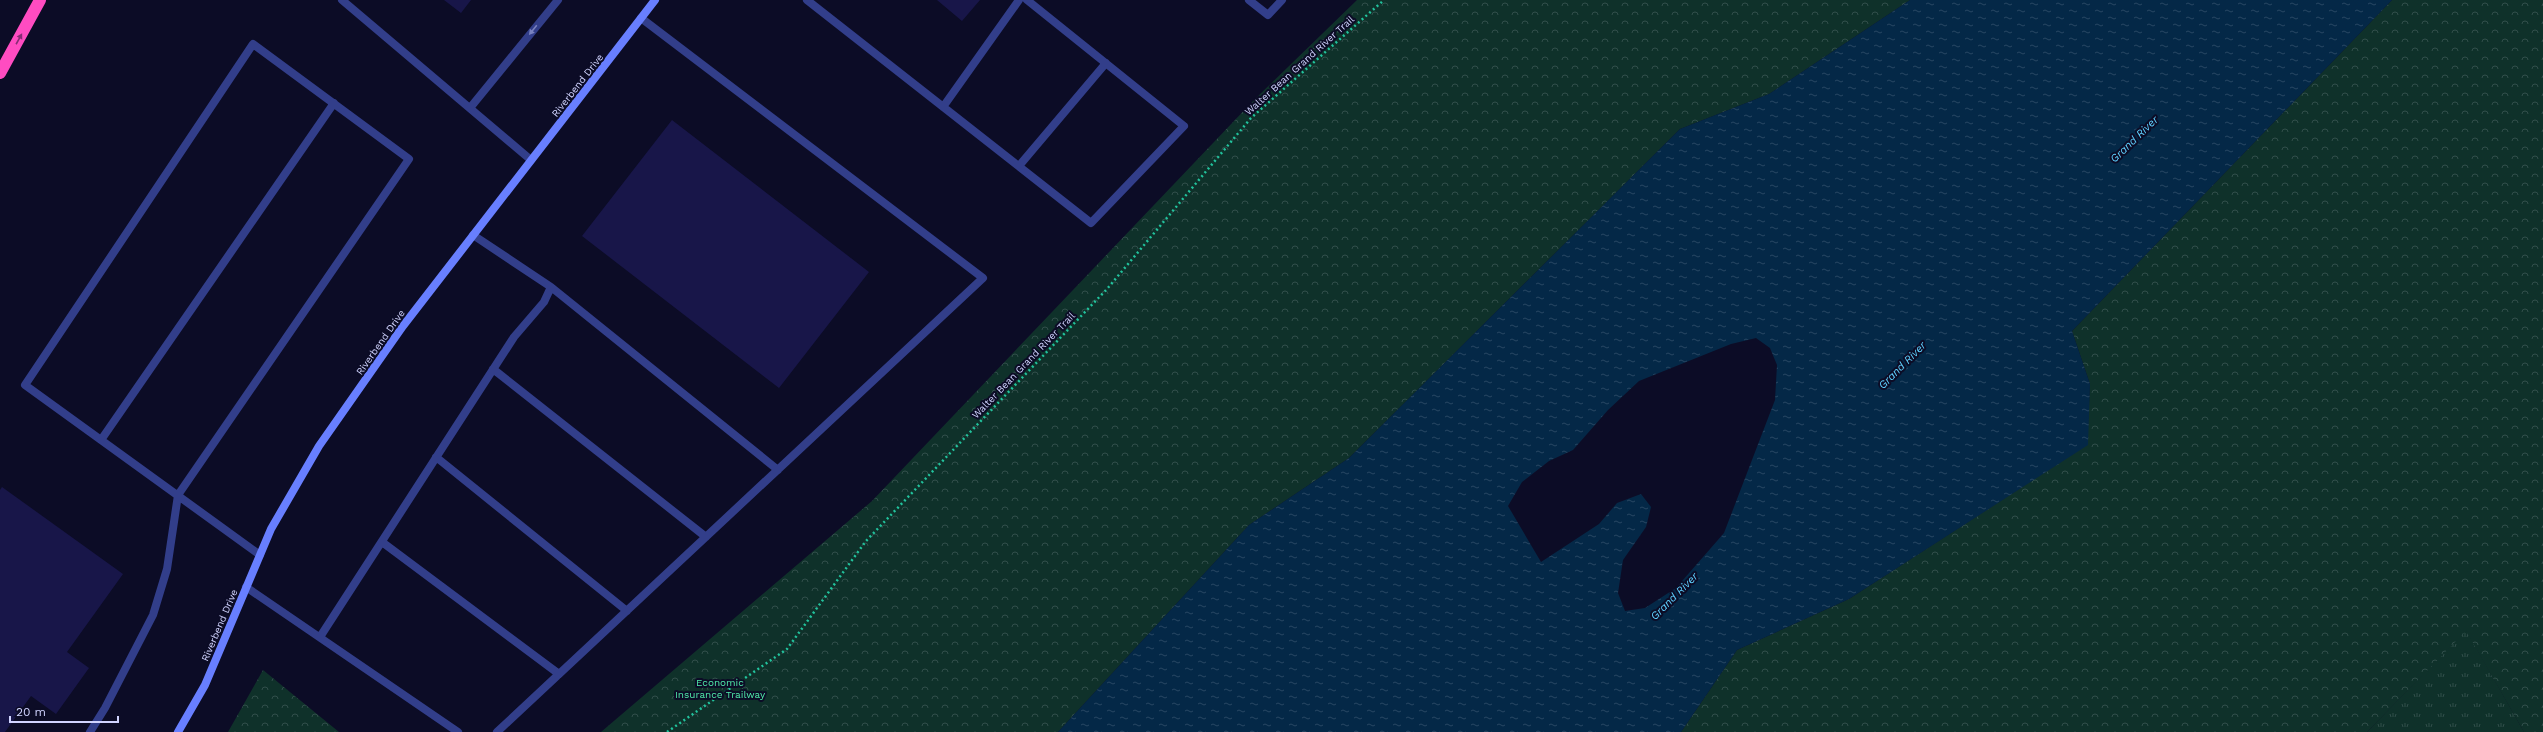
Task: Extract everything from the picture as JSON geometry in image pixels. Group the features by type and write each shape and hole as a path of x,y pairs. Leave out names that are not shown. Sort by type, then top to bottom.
{"highway":[{"path":"0,73 40,0"}],"street":[{"name":"Riverbend Drive","path":"178,732 205,685 270,530 319,446 403,326 655,0"}],"lane":[{"path":"342,0 531,160"},
{"path":"470,108 558,0"},
{"path":"807,0 1091,223 1184,126 1027,0"},
{"path":"943,107 1018,0"},
{"path":"1249,0 1268,15 1282,0"},
{"path":"497,732 983,278 641,18"},
{"path":"90,732 105,708 153,615 166,569 178,495 410,159 253,44 25,385 178,495 260,555"},
{"path":"1019,166 1106,63"},
{"path":"101,440 334,103"},
{"path":"473,235 551,287 778,470"},
{"path":"320,637 493,369 514,338 544,302 551,287"},
{"path":"493,369 706,537"},
{"path":"436,457 627,611"},
{"path":"382,542 559,674"},
{"path":"246,587 458,732"}],"path":[{"name":"Walter Bean Grand River Trail","path":"667,732 787,649 866,541 1107,289 1251,118 1384,0"}],"green space":[{"name":"Economic Insurance Trailway","path":"1357,0 1910,0 1769,94 1680,129 1349,458 1249,525 1058,732 601,732 872,501 1254,100"},
{"path":"2392,0 2543,0 2543,732 2524,732 2466,631 2367,732 1681,732 1737,650 1849,599 2087,445 2090,384 2072,331"},
{"path":"2466,630 2524,732 2367,732"},
{"path":"263,670 339,732 228,732"}],"water":[{"name":"Grand River","path":"1910,0 2392,0 2072,331 2090,384 2088,445 1849,599 1737,650 1681,732 1058,732 1249,525 1349,458 1680,129 1769,94","holes":["1756,338 1770,348 1777,365 1775,400 1724,533 1676,588 1645,608 1625,611 1618,593 1623,560 1646,527 1651,507 1641,494 1617,503 1599,524 1541,562 1508,506 1522,482 1549,461 1573,450 1608,410 1639,381 1731,344"]}],"building":[{"path":"444,0 471,0 461,13"},
{"path":"937,0 980,0 962,21"},
{"path":"672,120 869,272 779,388 582,236"},
{"path":"2,487 123,574 67,652 89,668 56,714 31,696 5,732 0,732 0,490"}]}
